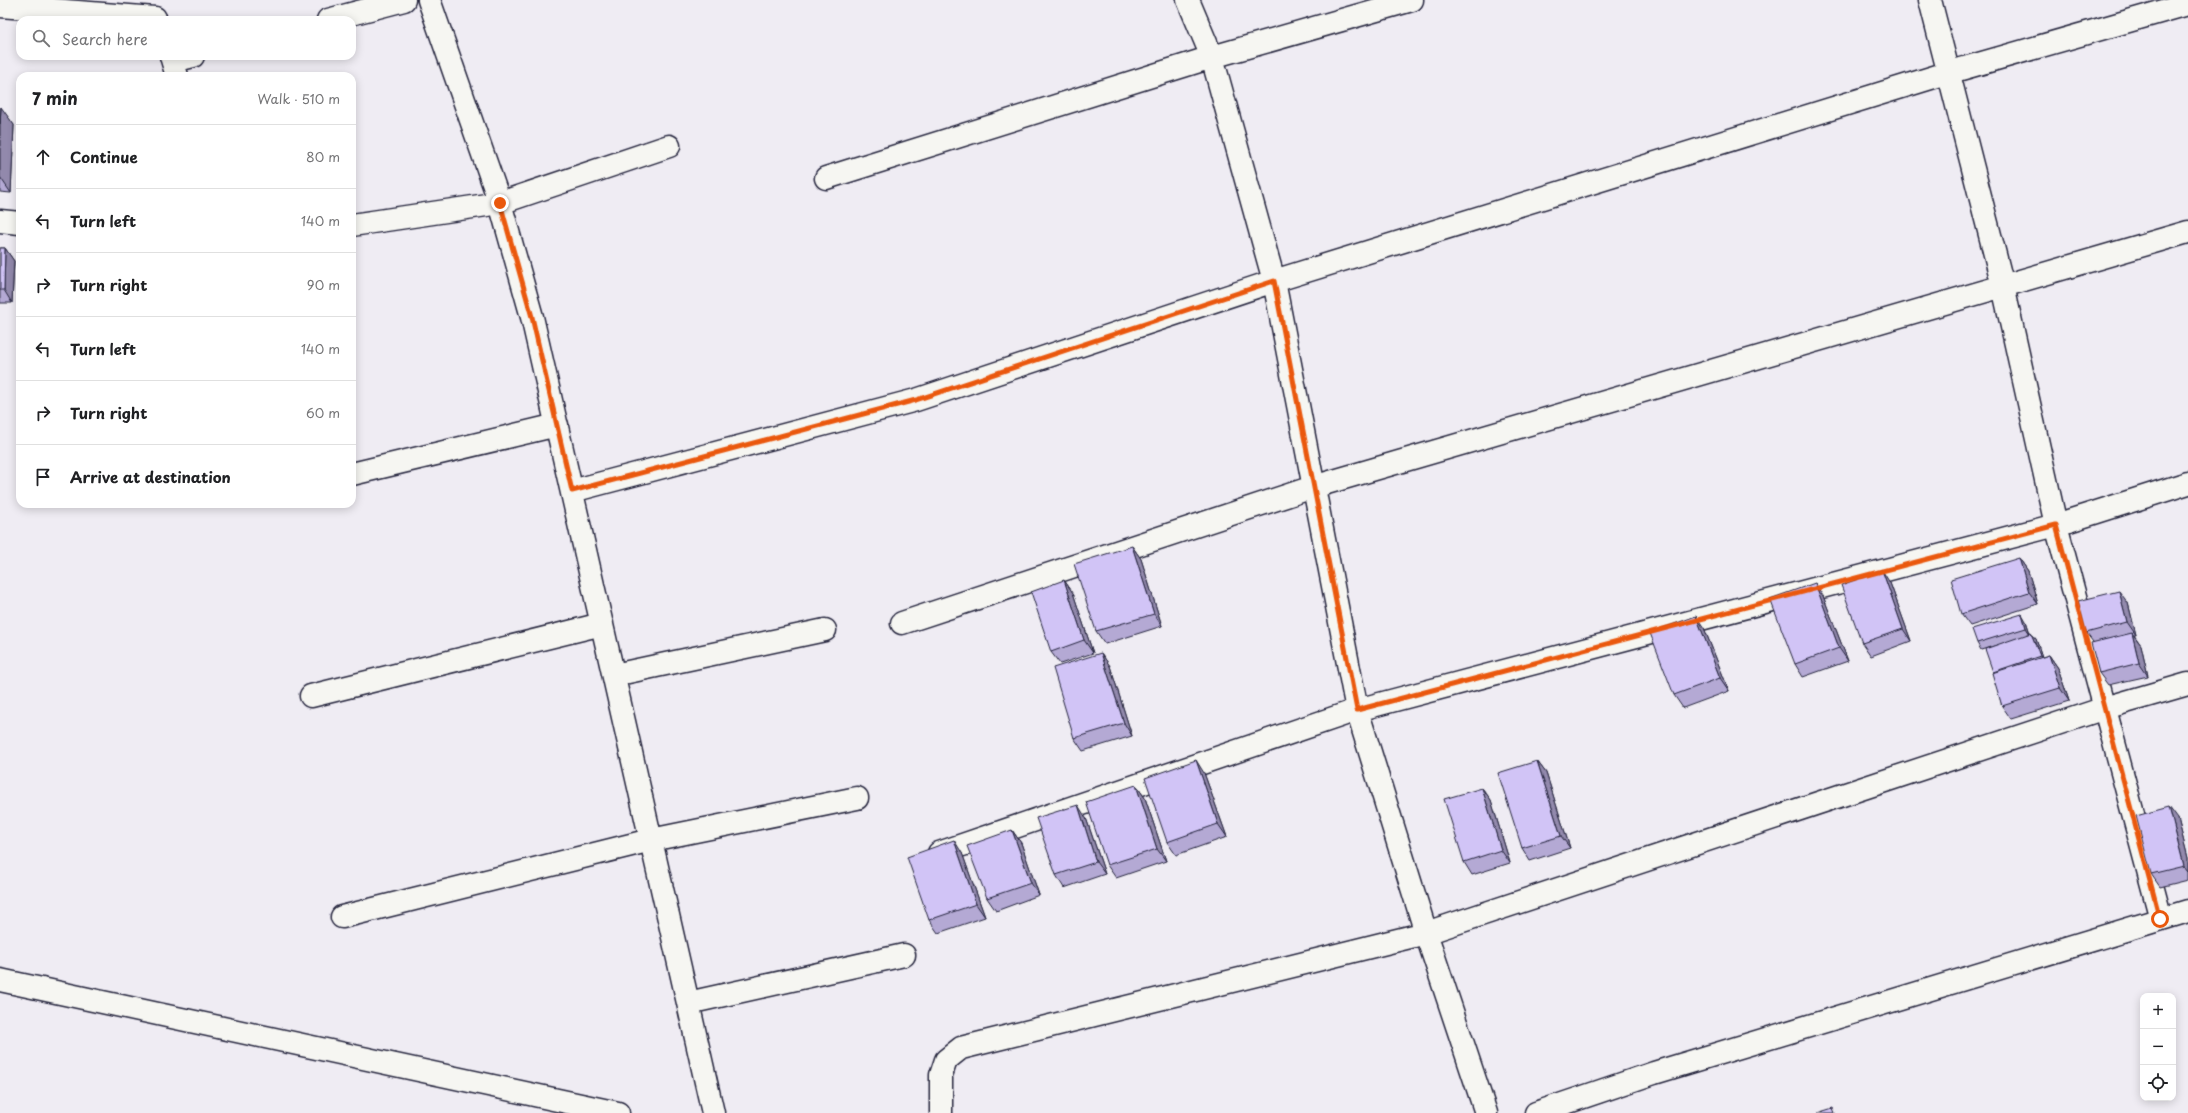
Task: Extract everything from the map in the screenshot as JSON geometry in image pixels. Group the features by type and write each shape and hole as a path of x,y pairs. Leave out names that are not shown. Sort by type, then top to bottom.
{"street":[{"path":"343,16 404,0"},
{"path":"429,0 500,203 532,317 713,1113"},
{"path":"1188,0 1212,57 1274,281 1357,710 1426,933 1486,1113"},
{"path":"826,178 1212,57 1412,0"},
{"path":"1930,0 1947,73 2003,286 2056,525 2160,919"},
{"path":"572,491 916,400 1274,281 1947,73 2188,4"},
{"path":"0,6 154,12"},
{"path":"356,224 500,203 669,146"},
{"path":"0,222 16,223"},
{"path":"902,623 1313,487 2188,232"},
{"path":"356,473 557,425"},
{"path":"939,853 1357,710 2056,525 2188,483"},
{"path":"311,696 602,624"},
{"path":"614,675 825,630"},
{"path":"941,1113 941,1075 946,1060 961,1048 1426,933 2105,708 2188,684"},
{"path":"342,917 651,840 857,798"},
{"path":"1536,1113 1654,1074 2188,911"},
{"path":"688,1004 904,955"},
{"path":"0,980 618,1113"}],"building":[{"path":"0,248 5,248 4,290 0,290"},
{"path":"1132,546 1154,614 1096,631 1074,564"},
{"path":"2019,558 2029,592 1961,614 1951,579"},
{"path":"1882,570 1903,629 1862,643 1841,585"},
{"path":"1064,580 1084,640 1051,652 1031,592"},
{"path":"1815,583 1839,648 1795,664 1770,599"},
{"path":"2119,591 2127,622 2086,633 2078,601"},
{"path":"2022,614 2026,628 1977,643 1972,629"},
{"path":"1696,616 1720,678 1674,695 1650,633"},
{"path":"2031,633 2040,656 1993,672 1985,649"},
{"path":"2132,633 2139,663 2099,673 2091,643"},
{"path":"1101,653 1124,723 1074,738 1053,668"},
{"path":"2049,655 2060,688 2002,706 1992,673"},
{"path":"1196,760 1218,824 1167,842 1145,778"},
{"path":"1537,761 1561,836 1522,848 1498,773"},
{"path":"1136,785 1157,849 1107,865 1086,802"},
{"path":"1482,788 1501,850 1464,862 1444,799"},
{"path":"1078,805 1096,862 1056,875 1036,818"},
{"path":"2169,807 2184,866 2151,874 2136,816"},
{"path":"1012,830 1031,883 987,898 967,846"},
{"path":"954,840 976,904 929,920 907,857"},
{"path":"1833,1108 1835,1113 1817,1113"}],"route":[{"path":"500,203 532,317 572,491 916,400 1274,281 1357,710 2056,525 2160,919"}]}
